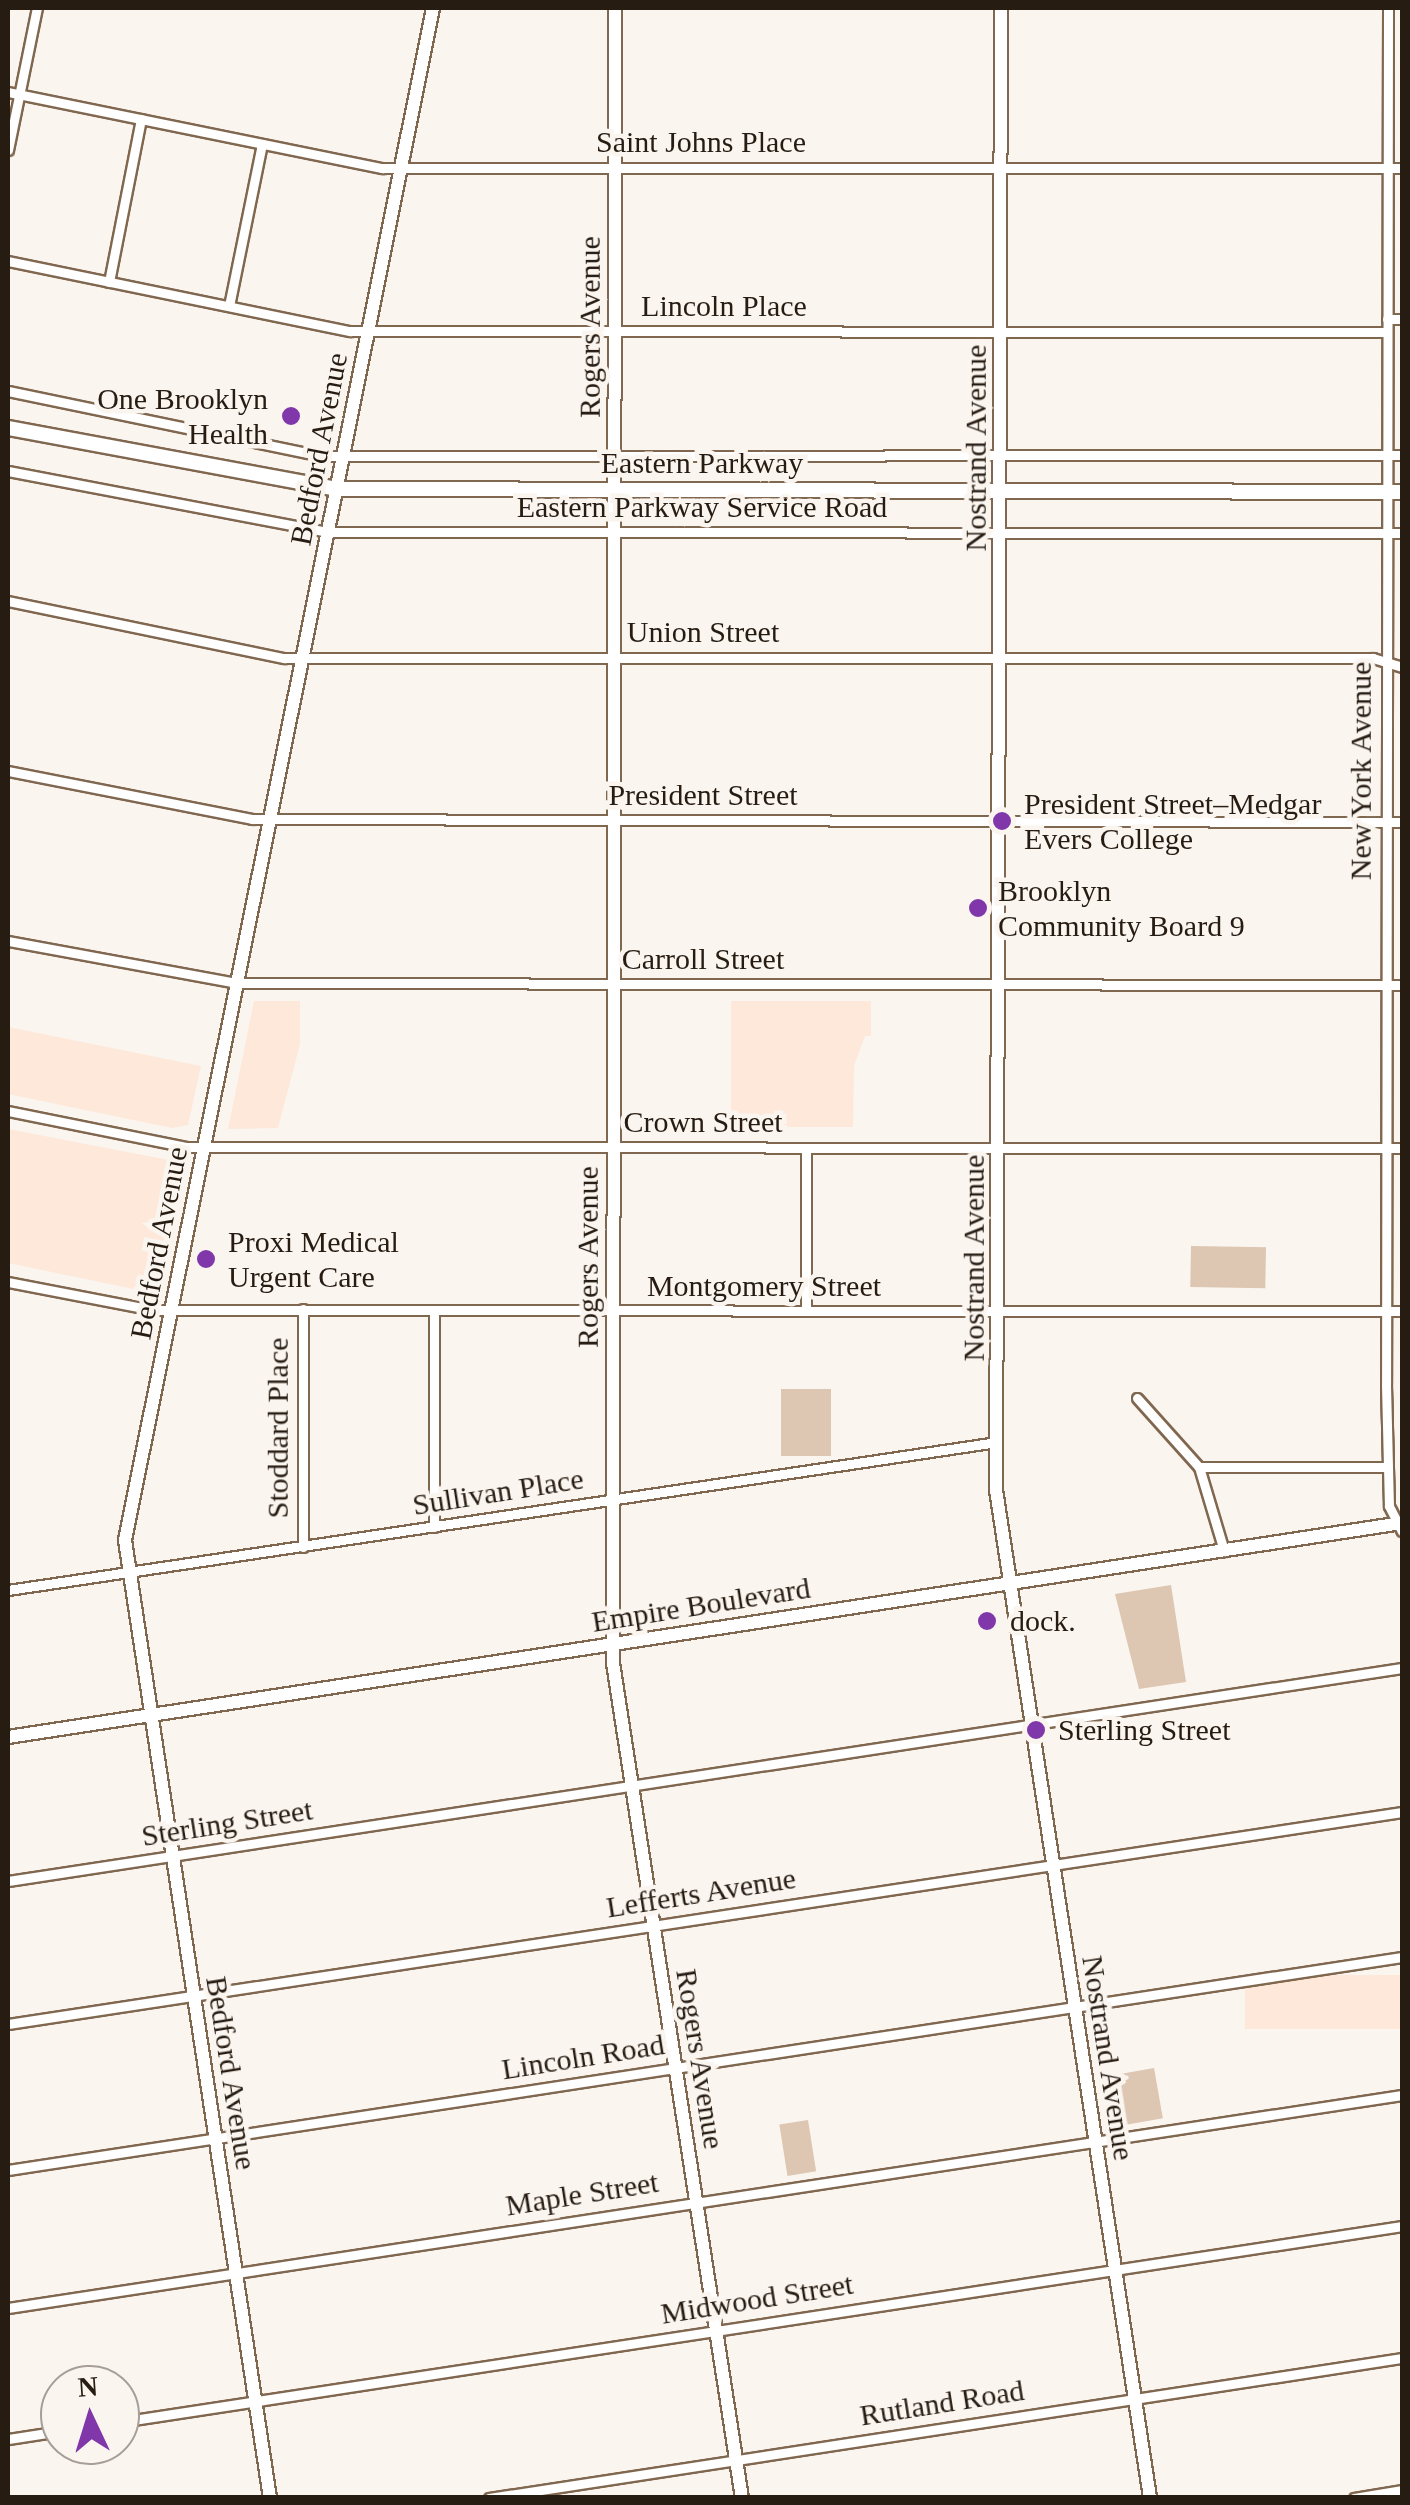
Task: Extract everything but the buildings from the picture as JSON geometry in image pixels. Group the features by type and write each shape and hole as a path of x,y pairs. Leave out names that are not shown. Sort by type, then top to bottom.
{"main road":[{"name":"Bedford Avenue","path":"270,2498 125,1540 433,8"},
{"name":"Rogers Avenue","path":"615,8 612,1644 742,2498"},
{"name":"Nostrand Avenue","path":"1001,8 1000,1312 996,1490 1150,2498"},
{"name":"Eastern Parkway","path":"8,428 336,489 1395,492"},
{"name":"Empire Boulevard","path":"8,1737 1401,1526"}],"street":[{"path":"8,150 36,8"},
{"name":"New York Avenue","path":"1388,8 1387,455 1395,492 1387,533 1387,1466 1389,1506 1401,1526"},
{"name":"Saint Johns Place","path":"8,92 401,168 1402,168"},
{"path":"109,282 141,119"},
{"path":"229,306 262,144"},
{"name":"Lincoln Place","path":"8,261 368,332 1388,332"},
{"path":"1387,319 1402,320"},
{"name":"Eastern Parkway Service Road","path":"8,390 343,455 1402,456"},
{"name":"Eastern Parkway Service Road","path":"8,471 328,532 1402,533"},
{"name":"Union Street","path":"8,601 302,657 1000,658 1387,662 1402,667"},
{"name":"President Street","path":"8,771 270,820 1402,822"},
{"name":"Carroll Street","path":"8,940 237,983 1402,985"},
{"name":"Crown Street","path":"8,1111 204,1147 1402,1148"},
{"path":"806,1148 806,1310"},
{"name":"Montgomery Street","path":"8,1282 171,1310 1402,1311"},
{"name":"Stoddard Place","path":"303,1310 303,1547"},
{"path":"434,1310 434,1527"},
{"path":"1136,1398 1200,1466 1224,1551"},
{"name":"Sullivan Place","path":"8,1590 997,1442"},
{"path":"1200,1466 1387,1466"},
{"name":"Sterling Street","path":"8,1881 1402,1668"},
{"name":"Lefferts Avenue","path":"8,2024 1402,1812"},
{"name":"Lincoln Road","path":"8,2170 1402,1958"},
{"name":"Maple Street","path":"8,2308 1402,2094"},
{"name":"Midwood Street","path":"140,2419 1402,2226"},
{"name":"Rutland Road","path":"489,2498 1402,2358"},
{"path":"8,2439 40,2434"},
{"path":"1354,2498 1402,2490"}],"shaded area":[{"path":"254,1001 300,1001 300,1044 278,1128 228,1129"},
{"path":"731,1001 871,1001 871,1036 865,1036 854,1066 853,1127 731,1127"},
{"path":"8,1027 201,1066 188,1125 172,1128 8,1094"},
{"path":"8,1129 179,1162 156,1282 143,1291 8,1263"},
{"path":"1191,1246 1266,1247 1265,1288 1190,1287"},
{"path":"781,1389 831,1389 831,1456 781,1456"},
{"path":"1171,1585 1186,1682 1139,1689 1115,1594"},
{"path":"1245,1975 1402,1975 1402,2029 1245,2029"},
{"path":"1154,2068 1163,2118 1117,2126 1108,2076"},
{"path":"808,2120 816,2171 787,2176 779,2125"}],"place":[{"name":"One Brooklyn Health","path":"291,416"},
{"name":"President Street–Medgar Evers College","path":"1002,821"},
{"name":"Brooklyn Community Board 9","path":"978,908"},
{"name":"Proxi Medical Urgent Care","path":"206,1259"},
{"name":"dock.","path":"987,1621"},
{"name":"Sterling Street","path":"1036,1730"}]}
